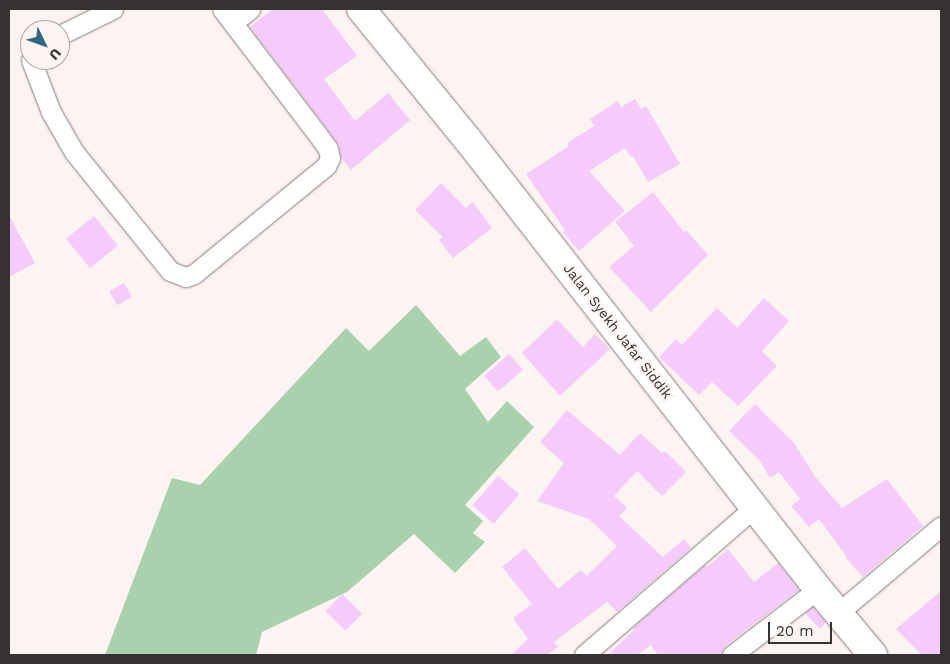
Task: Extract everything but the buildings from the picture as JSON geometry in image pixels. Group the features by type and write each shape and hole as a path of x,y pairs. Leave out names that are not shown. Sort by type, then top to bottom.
{"main road":[{"name":"Jalan Syekh Jafar Siddik","path":"361,9 468,140 818,589 873,655"}],"street":[{"path":"70,30 114,9"},
{"path":"35,70 51,112 74,152 170,271 186,277 194,274 326,166 330,158 328,150 321,139 228,16 250,9"},
{"path":"584,655 755,507"},
{"path":"839,612 941,526"},
{"path":"732,655 818,589"}],"green space":[{"path":"416,305 460,356 486,337 501,357 465,389 488,422 507,401 534,427 465,505 483,521 473,533 485,542 455,573 414,534 347,592 262,632 256,655 105,655 172,478 200,485 346,328 369,351"}]}
